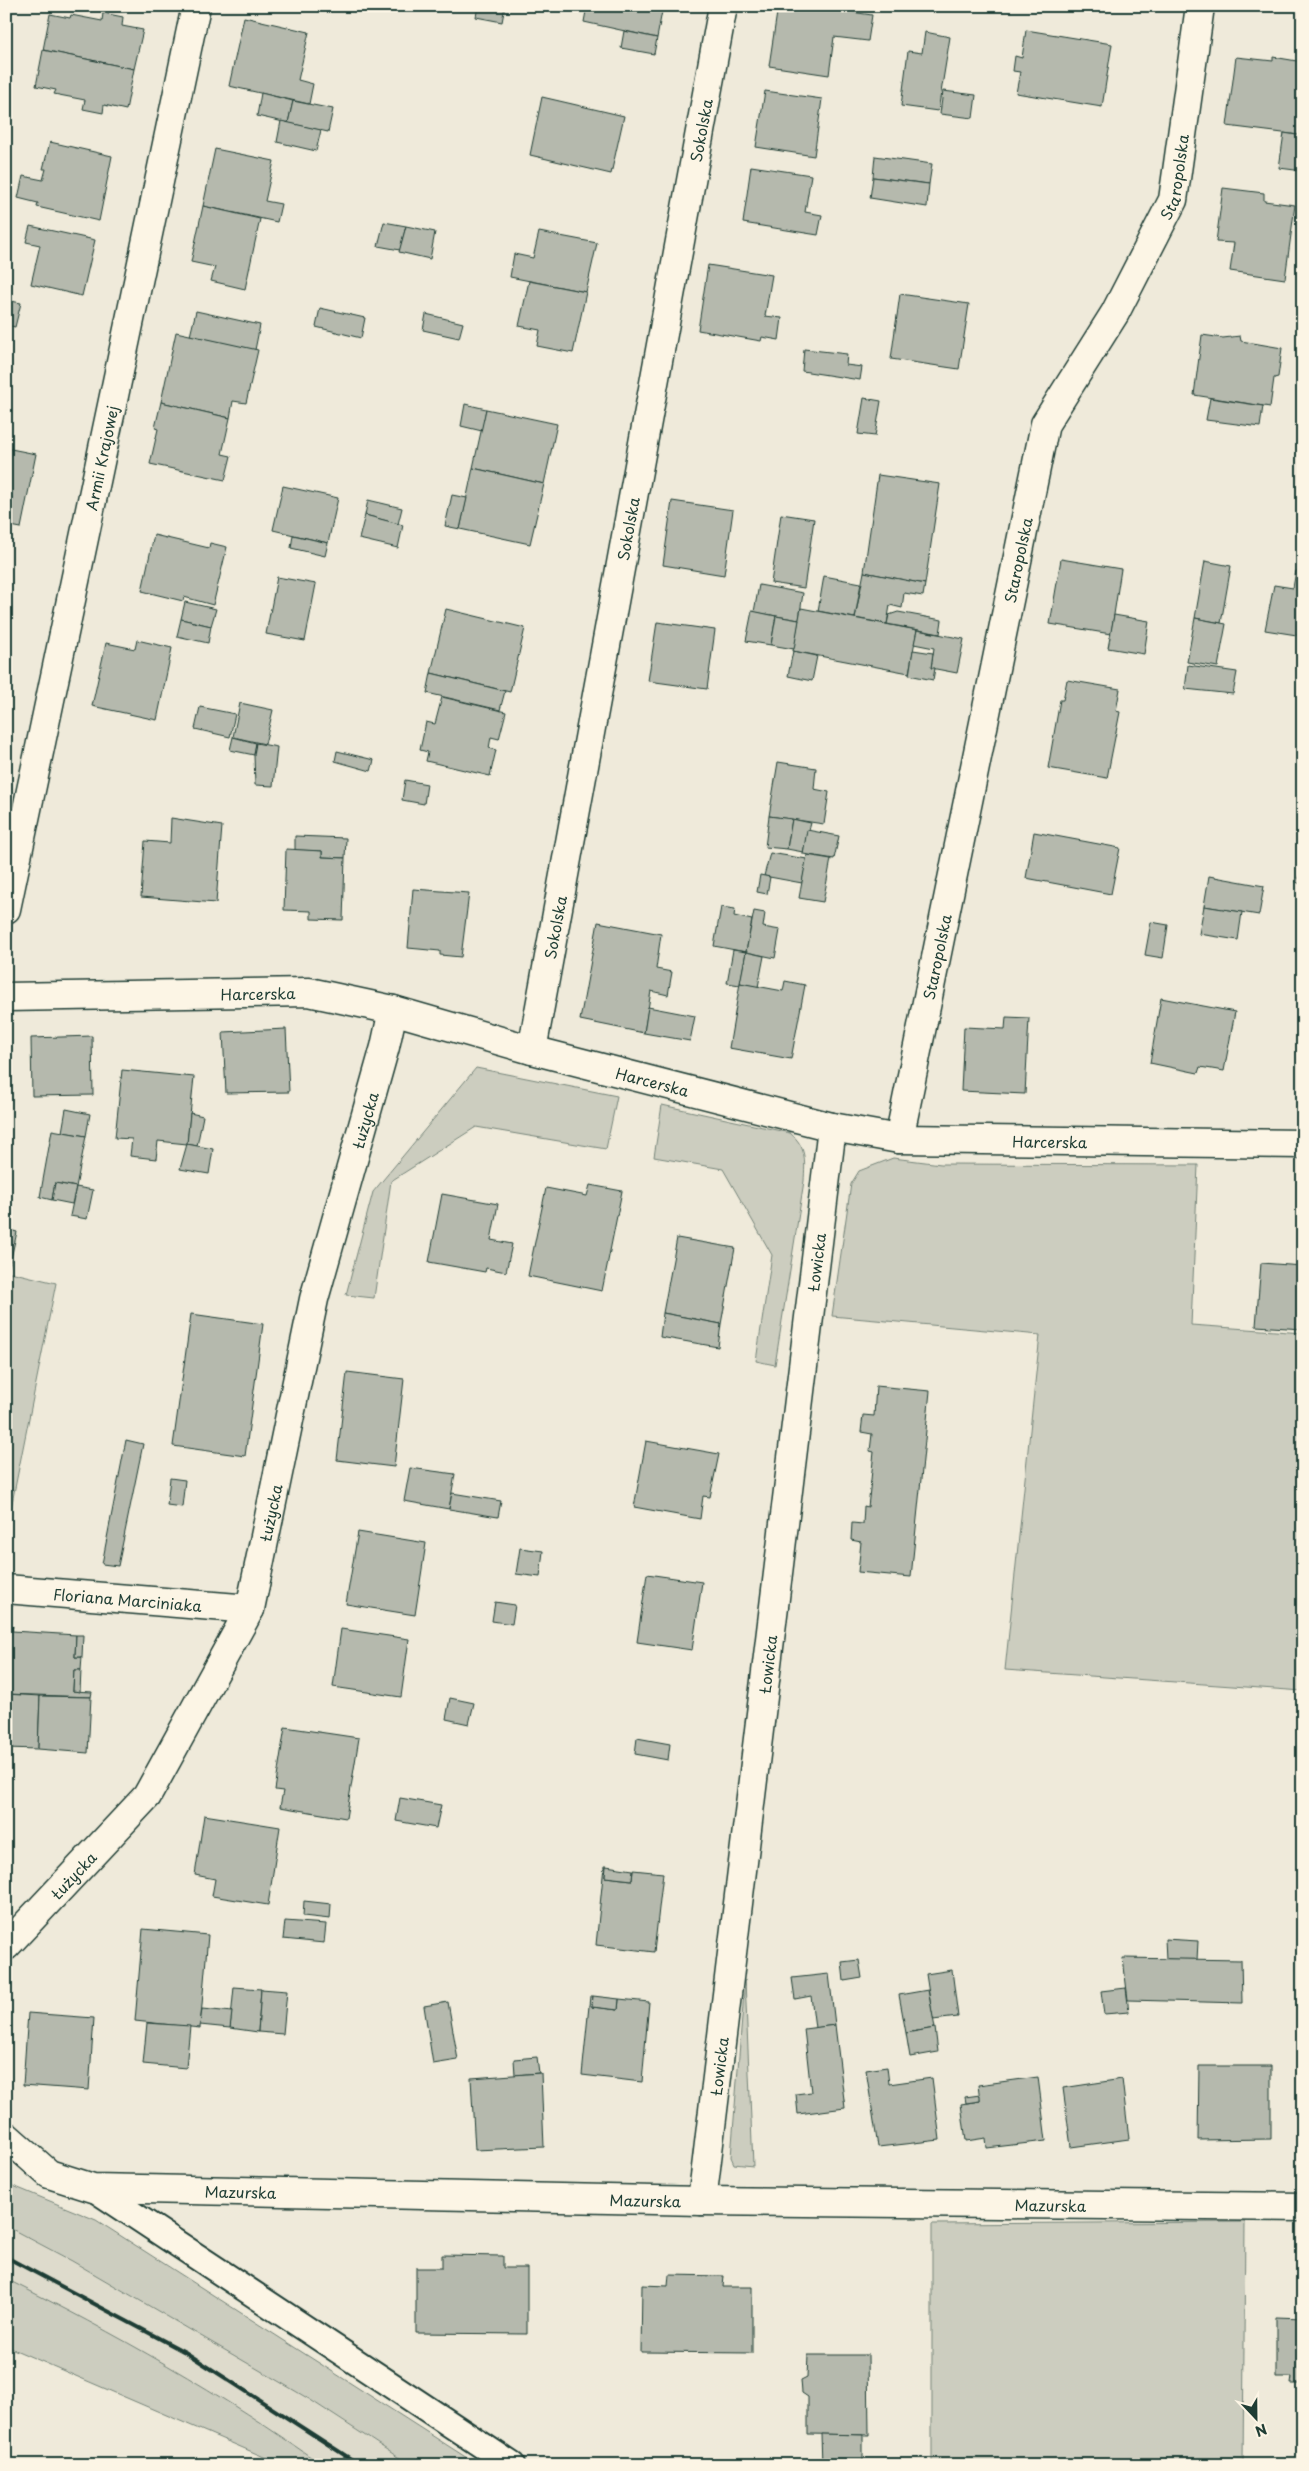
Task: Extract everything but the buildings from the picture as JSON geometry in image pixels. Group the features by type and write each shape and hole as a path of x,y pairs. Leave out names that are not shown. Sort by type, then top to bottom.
{"street":[{"name":"Armii Krajowej","path":"6,910 196,6"},
{"name":"Sokolska","path":"532,1050 723,6"},
{"name":"Staropolska","path":"898,1139 1045,424 1115,313 1173,200 1200,6"},
{"name":"Harcerska","path":"6,997 309,992 393,1010 532,1050 832,1127 898,1139 1303,1144"},
{"name":"Łużycka","path":"6,1946 147,1796 250,1610 314,1299 385,1047 393,1010"},
{"name":"Łowicka","path":"702,2202 832,1127"},
{"name":"Floriana Marciniaka","path":"6,1589 250,1610"},
{"name":"Mazurska","path":"6,2136 49,2174 93,2188 702,2202 1303,2207"}],"lane":[{"path":"93,2188 512,2465"}],"shaded area":[{"path":"476,1068 617,1096 606,1149 476,1127 391,1181 374,1298 346,1295 373,1192"},
{"path":"662,1105 790,1133 796,1138 802,1149 804,1155 804,1181 775,1365 756,1361 772,1255 723,1169 654,1157"},
{"path":"893,1158 941,1164 1198,1165 1191,1325 1303,1333 1303,1691 1005,1670 1040,1335 832,1316 851,1184 859,1171"},
{"path":"6,1271 56,1283 6,1533"},
{"path":"745,1980 753,2166 734,2164 731,2157"},
{"path":"6,2183 96,2220 478,2465 410,2465 309,2399 72,2261 6,2226"},
{"path":"1245,2222 1243,2465 932,2465 932,2224"},
{"path":"6,2226 72,2261 309,2399 410,2465 322,2465 6,2280"},
{"path":"6,2279 168,2366 246,2414 322,2465 276,2465 271,2460 6,2346"}],"railway":[{"path":"6,2257 185,2352 360,2465"}]}
